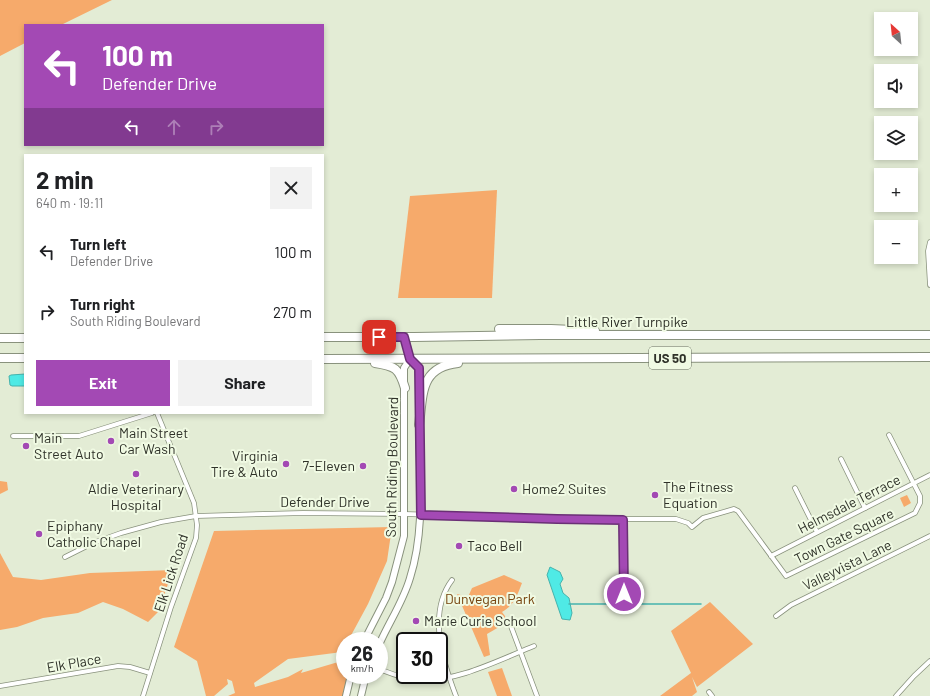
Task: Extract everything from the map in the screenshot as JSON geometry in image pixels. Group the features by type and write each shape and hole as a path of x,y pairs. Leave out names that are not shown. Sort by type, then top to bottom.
{"highway":[{"path":"499,329 585,330 616,336"},
{"name":"Little River Turnpike","path":"324,337 930,335"},
{"path":"0,338 24,338"},
{"name":"US 50","path":"324,359 930,357"},
{"path":"0,358 24,358"},
{"path":"419,425 424,388 428,379 435,371 450,364 496,358"},
{"path":"352,359 393,367 400,373 405,388"}],"street":[{"path":"930,242 928,251 930,285"},
{"name":"South Riding Boulevard","path":"386,632 400,604 410,578 416,555 421,515 419,368 410,359 404,337"},
{"name":"South Riding Boulevard","path":"369,632 386,598 403,543 405,514 404,368 410,359"},
{"path":"13,436 80,436 149,414"},
{"name":"Elk Lick Road","path":"143,696 196,538 198,525 194,503 157,414"},
{"path":"889,435 913,483"},
{"path":"841,459 865,508"},
{"name":"Helmsdale Terrace","path":"771,556 930,475"},
{"name":"Town Gate Square","path":"735,509 786,576 911,516 915,513 920,503 920,496 913,483"},
{"path":"795,488 817,532"},
{"name":"Defender Drive","path":"65,557 93,543 121,533 161,522 196,516 303,513 405,514 557,519 676,519 688,523 692,527 703,518 735,509"},
{"path":"623,520 624,594"},
{"name":"Valleyvista Lane","path":"776,616 791,605 930,536"},
{"path":"452,580 445,589 440,609 439,622 440,646 456,696"},
{"path":"509,621 537,696"},
{"path":"388,673 395,676 418,680 449,678 534,646"},
{"path":"896,696 930,661"},
{"name":"Elk Place","path":"0,686 118,666 130,667 150,673"},
{"path":"346,696 349,684"},
{"path":"361,696 364,684"},
{"path":"709,692 712,696"}],"green space":[{"path":"0,0 112,0 63,24 24,24 24,44 0,56"},
{"path":"497,190 492,298 398,298 410,196"},
{"path":"0,481 7,482 8,490 0,494"},
{"path":"907,495 911,503 904,507 900,498"},
{"path":"392,527 387,561 368,604 353,632 336,632 336,653 288,659 254,683 255,687 288,677 303,669 301,673 336,663 336,684 348,684 347,696 228,696 235,693 232,681 227,679 228,684 214,696 206,696 197,661 174,647 214,531"},
{"path":"0,553 13,577 41,580 90,573 173,570 158,612 148,622 123,609 103,602 78,613 43,618 17,627 0,630"},
{"name":"Dunvegan Park","path":"504,575 522,583 517,596 502,612 505,616 506,623 487,634 490,655 484,657 457,594 468,597 472,588"},
{"path":"710,602 753,644 697,687 692,677 697,692 692,696 660,696 691,673 671,631"},
{"path":"502,668 512,696 497,696 488,672"}],"water":[{"path":"24,374 24,386 10,385 9,376"},
{"path":"550,567 560,572 563,579 560,584 563,593 569,598 572,613 570,620 562,619 547,575"}],"waterway":[{"path":"569,604 701,604"}],"place":[{"name":"Main Street Car Wash","path":"111,441"},
{"name":"Main Street Auto","path":"26,446"},
{"name":"Virginia Tire & Auto","path":"286,464"},
{"name":"7-Eleven","path":"363,466"},
{"name":"Aldie Veterinary Hospital","path":"136,474"},
{"name":"Home2 Suites","path":"514,489"},
{"name":"The Fitness Equation","path":"655,495"},
{"name":"Epiphany Catholic Chapel","path":"39,534"},
{"name":"Taco Bell","path":"459,546"},
{"name":"Marie Curie School","path":"416,621"}],"route":[{"path":"379,337 404,337 410,359 419,368 421,515 623,520 624,594"}]}
